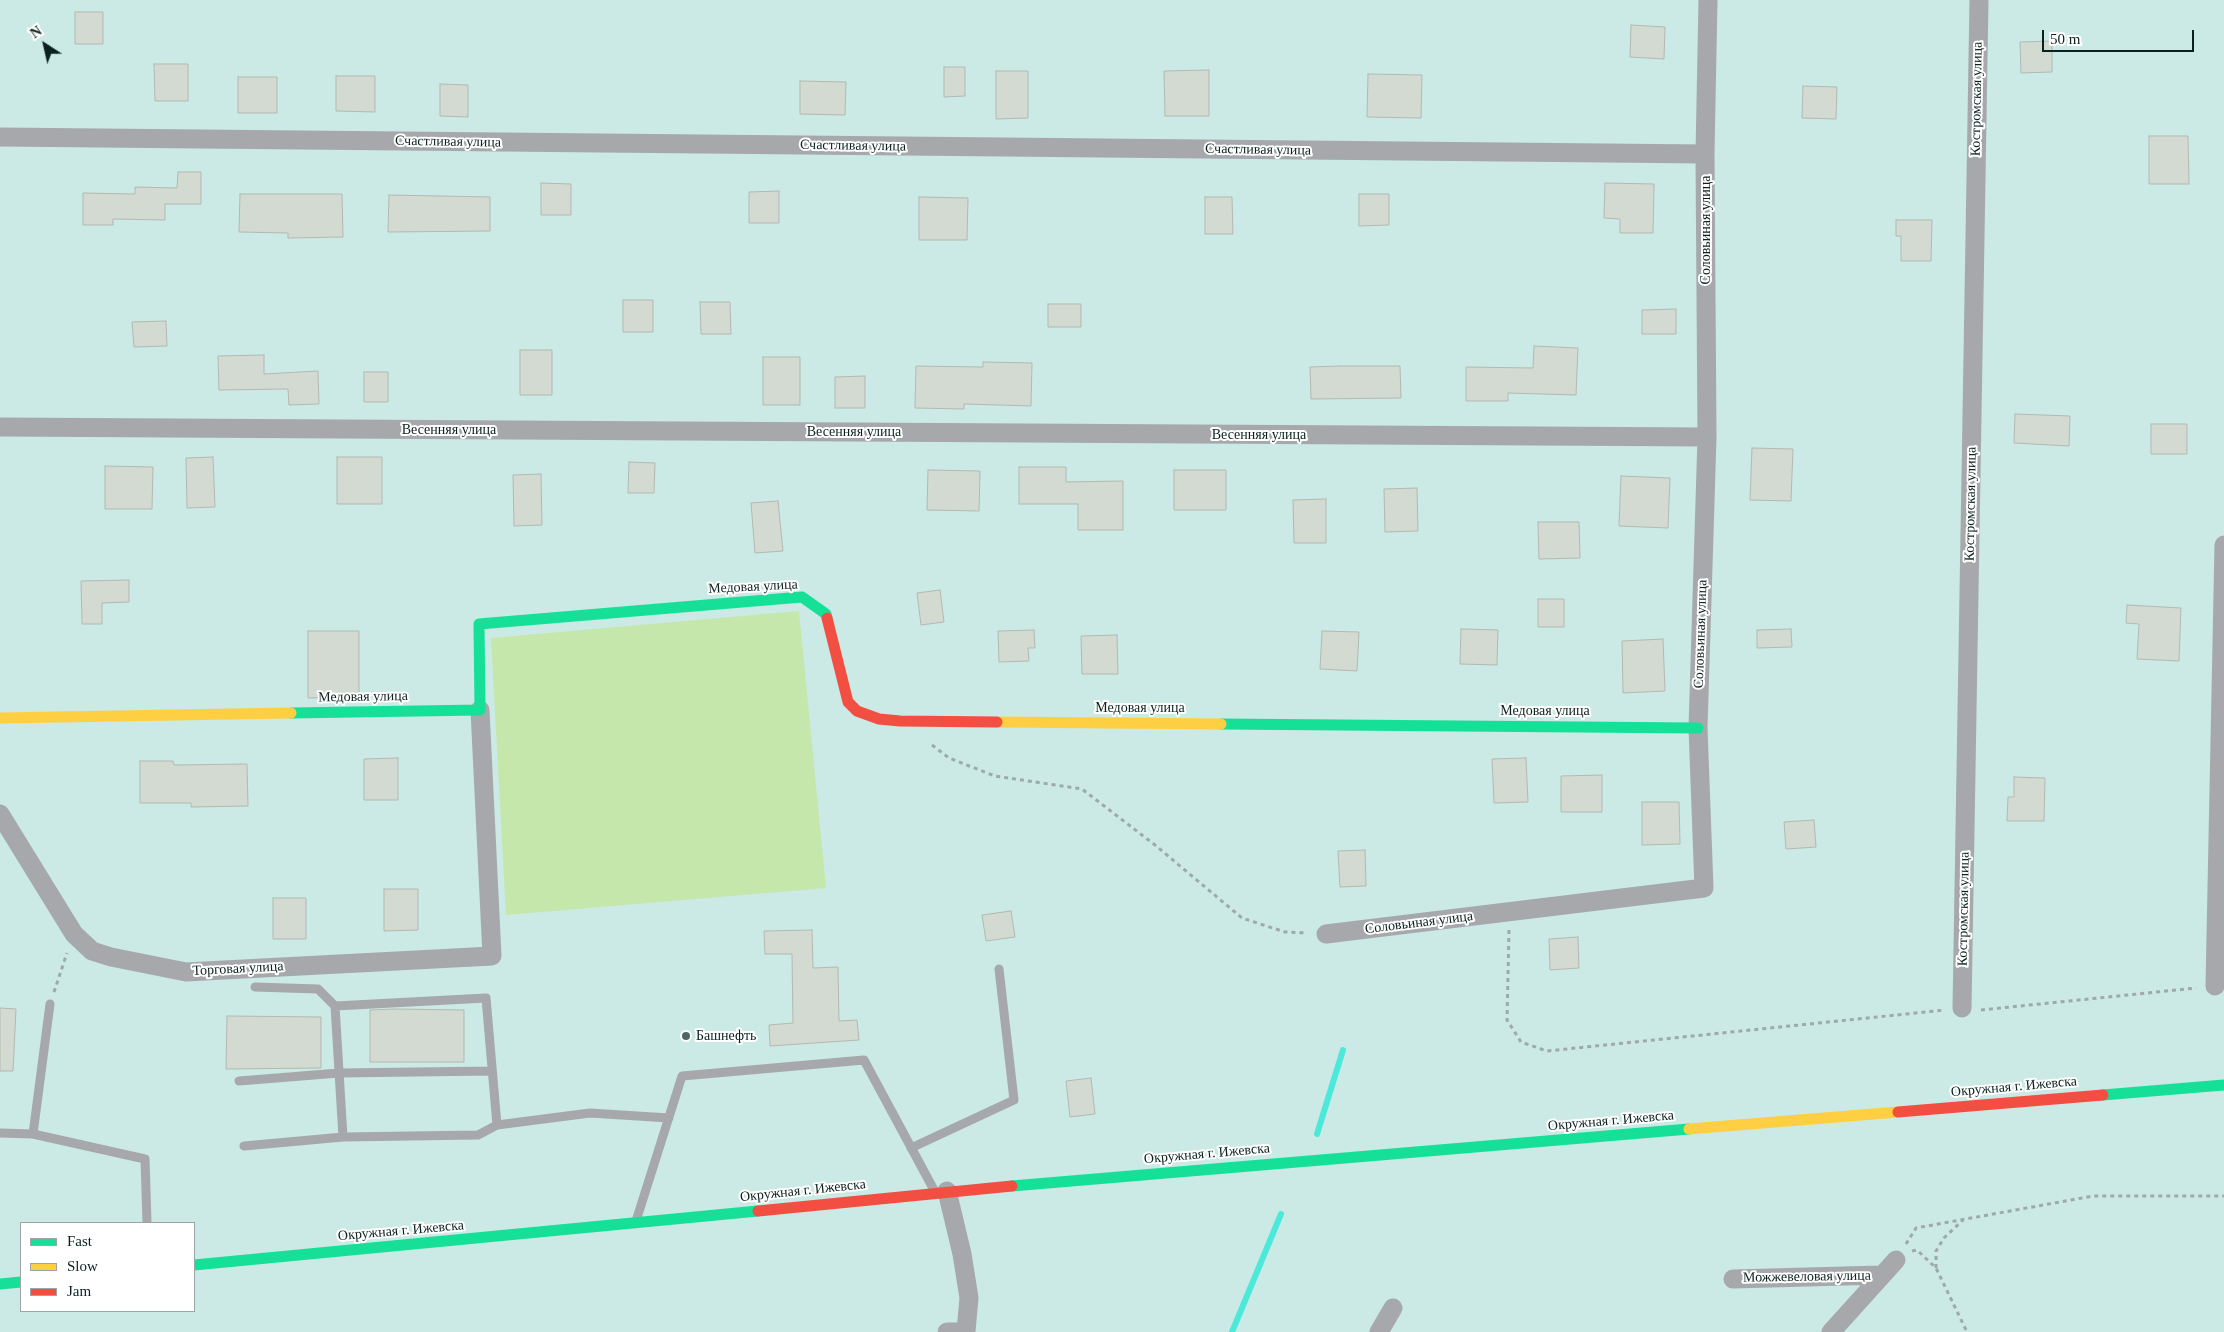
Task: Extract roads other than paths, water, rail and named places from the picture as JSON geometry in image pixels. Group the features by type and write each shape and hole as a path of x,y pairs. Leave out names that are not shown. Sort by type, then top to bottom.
{"main road":[{"name":"Медовая улица","path":"0,718 480,710 479,624 802,597 826,614 848,702 857,711 879,719 920,721 1698,728"},
{"name":"Окружная г. Ижевска","path":"195,1266 634,1224 941,1192 2224,1085"},
{"path":"0,1284 20,1282"}],"street":[{"name":"Соловьиная улица","path":"1326,934 1704,888 1698,728 1708,437 1705,154 1708,0"},
{"name":"Костромская улица","path":"1962,1008 1979,0"},
{"name":"Счастливая улица","path":"0,138 1705,154"},
{"name":"Весенняя улица","path":"0,427 1708,437"},
{"path":"2215,986 2224,545"},
{"name":"Торговая улица","path":"0,814 74,934 92,951 111,957 186,972 492,956 480,710"},
{"path":"941,1192 962,1254 969,1298 960,1332"},
{"path":"1831,1332 1896,1260"},
{"name":"Можжевеловая улица","path":"1733,1279 1881,1275"},
{"path":"1379,1332 1393,1308"}],"lane":[{"path":"911,1148 1014,1100 999,969"},
{"path":"255,987 318,989 335,1006 343,1137"},
{"path":"335,1006 486,998 497,1125"},
{"path":"33,1134 50,1004"},
{"path":"634,1224 682,1076 864,1060 911,1148 941,1192"},
{"path":"239,1081 339,1073 492,1071"},
{"path":"244,1146 343,1137 478,1135 497,1125 590,1113 669,1118"},
{"path":"0,1133 33,1134 145,1159 147,1222"}],"waterway":[{"path":"1317,1134 1343,1050"},
{"path":"1232,1332 1281,1214"}],"place":[{"name":"Башнефть","path":"686,1036"}]}
